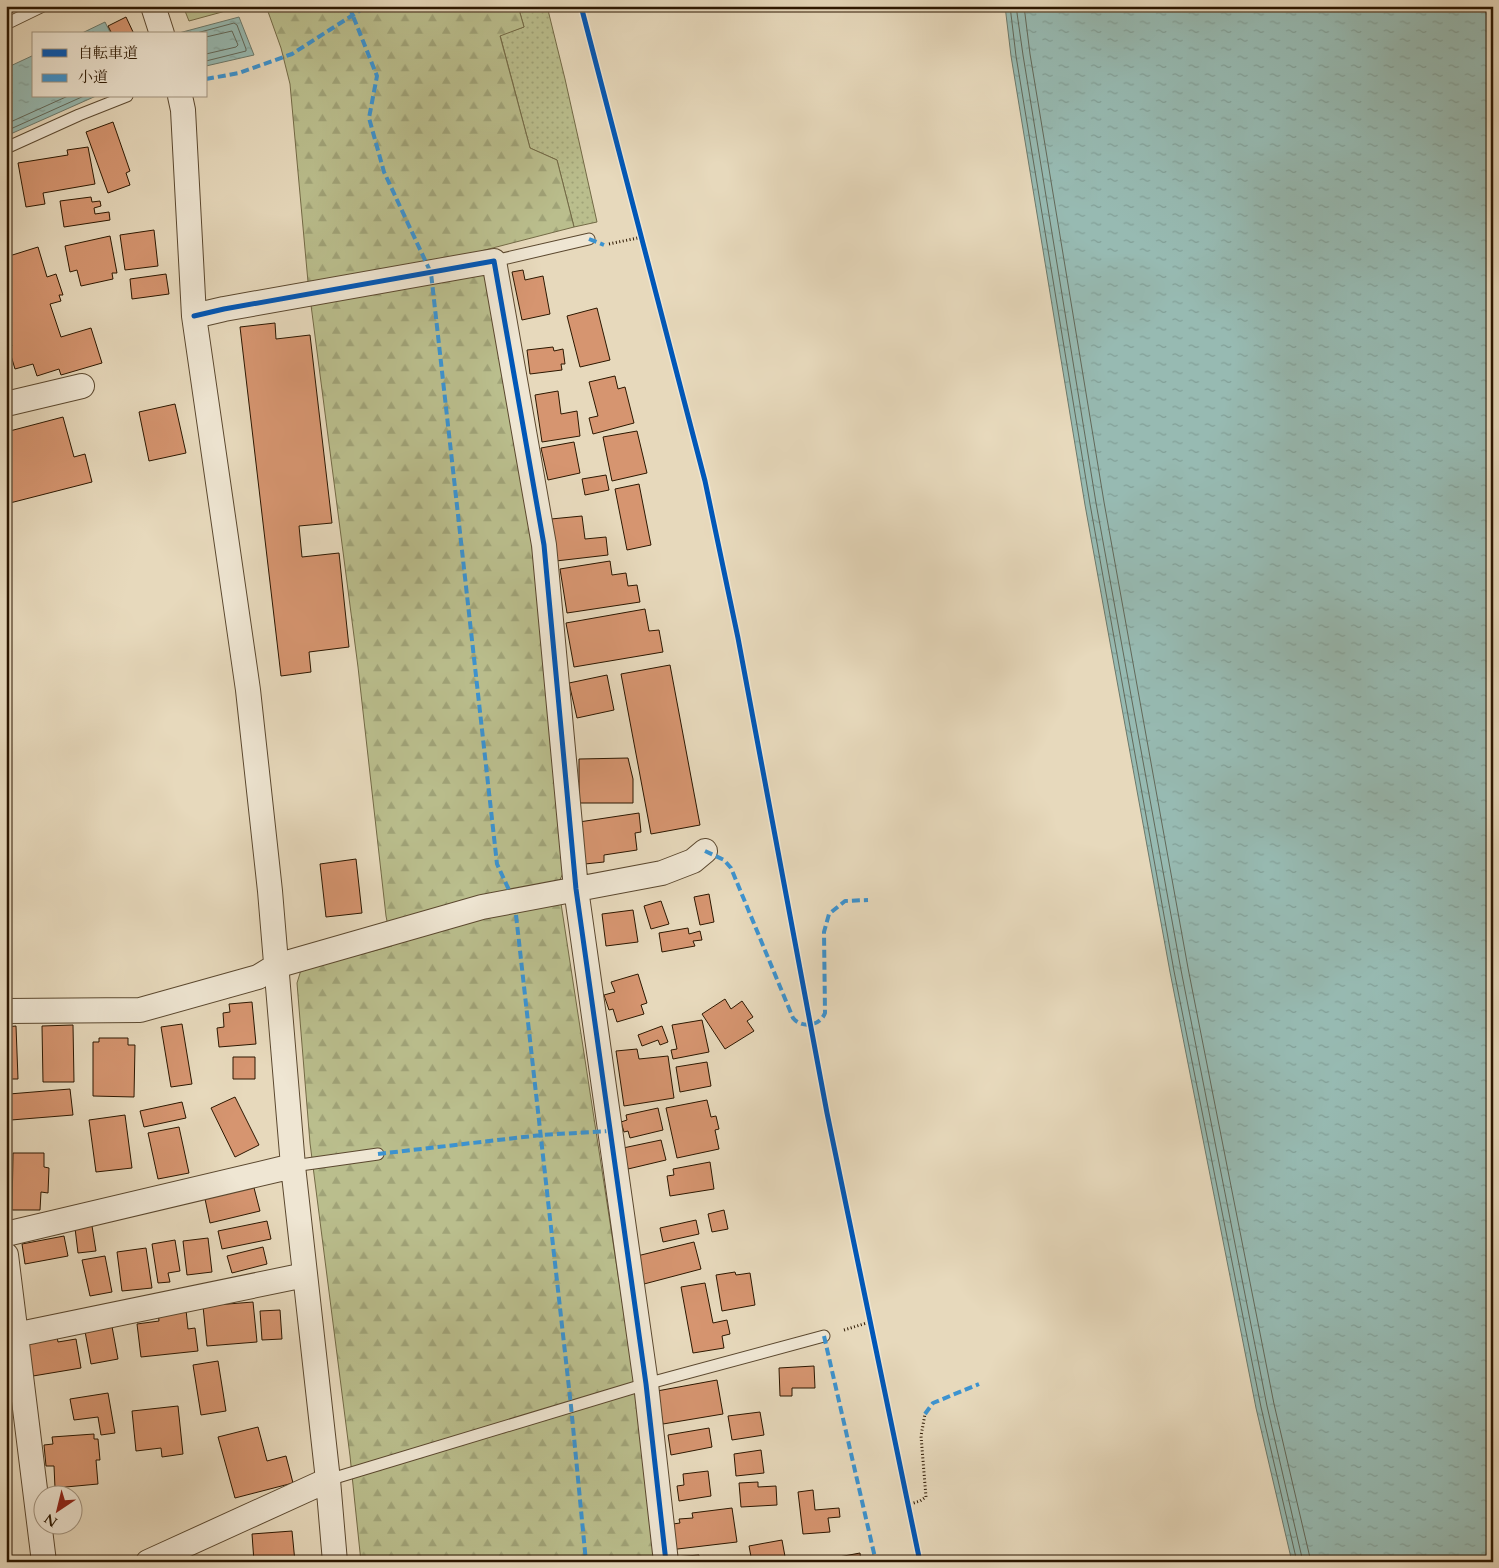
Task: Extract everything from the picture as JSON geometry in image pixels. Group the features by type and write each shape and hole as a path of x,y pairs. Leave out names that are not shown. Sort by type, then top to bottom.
{"street":[{"path":"152,6 161,32"},
{"path":"180,98 183,110 194,316 248,690 270,891 293,1166 328,1480 335,1562"},
{"path":"194,316 494,260 544,545 576,889 646,1384 666,1562"},
{"path":"6,404 82,386"},
{"path":"6,1011 140,1010 258,977 276,966 482,907 662,873 688,863 706,851"},
{"path":"6,1234 293,1166"},
{"path":"6,1255 44,1562"},
{"path":"16,1334 304,1275"},
{"path":"148,1562 328,1480"}],"lane":[{"path":"6,24 43,6"},
{"path":"6,148 121,98"},
{"path":"494,260 589,239"},
{"path":"293,1166 378,1154"},
{"path":"328,1480 646,1384 824,1336"}],"path":[{"path":"639,227 644,246"},
{"path":"604,245 642,237"},
{"path":"868,1313 872,1332"},
{"path":"860,1325 870,1322"},
{"path":"907,1505 926,1497 921,1436 924,1414"},
{"path":"905,1495 910,1514"}],"green space":[{"path":"183,6 244,6 189,21"},
{"path":"266,6 518,6 524,27 500,36 530,148 557,160 574,227 481,251 529,515 564,871 558,884 637,1398 656,1562 361,1562 350,1456 310,1143 297,983 301,970 392,946 386,916 358,667 308,282 290,84 281,48"},
{"path":"518,6 547,6 597,222 574,227 557,160 530,148 500,35 524,27"}],"water":[{"path":"1005,6 1493,6 1493,1562 1292,1562 1256,1408 1170,972 1085,505 1011,56"},
{"path":"239,17 254,55 208,66 208,32 183,32"},
{"path":"105,22 110,32 84,32"},
{"path":"32,56 32,98 92,98 6,136 6,68"}],"building":[{"path":"126,17 133,32 111,32 108,26"},
{"path":"113,122 130,171 126,173 130,185 108,193 86,132"},
{"path":"88,147 95,184 43,193 45,204 26,207 18,163 68,155 67,150"},
{"path":"91,197 92,202 100,201 101,206 94,208 95,214 109,212 110,220 64,227 60,201"},
{"path":"154,230 158,266 125,270 120,235"},
{"path":"110,236 117,273 112,273 113,279 81,286 77,270 70,272 65,246"},
{"path":"38,247 47,277 56,274 63,295 59,295 61,301 50,304 61,337 91,328 102,363 61,375 59,369 37,376 33,364 15,369 9,349 12,346 6,333 6,257"},
{"path":"523,270 525,280 543,276 550,314 522,320 512,272"},
{"path":"166,274 169,294 132,299 130,279"},
{"path":"597,308 610,360 580,367 567,316"},
{"path":"275,323 276,339 310,335 332,523 299,526 302,557 339,553 349,647 309,652 311,672 281,676 240,327"},
{"path":"553,347 554,351 563,349 565,364 561,364 562,370 530,374 527,350"},
{"path":"615,376 618,389 625,387 634,423 593,434 589,418 598,416 589,382"},
{"path":"558,391 561,414 577,411 580,436 542,442 535,395"},
{"path":"175,404 186,453 149,461 139,412"},
{"path":"63,417 74,457 85,454 92,482 6,504 6,432"},
{"path":"637,431 647,473 612,481 603,437"},
{"path":"574,442 580,473 548,480 541,448"},
{"path":"606,475 609,490 585,495 582,479"},
{"path":"639,484 651,545 627,550 615,489"},
{"path":"582,516 585,539 606,537 608,555 556,561 551,519"},
{"path":"610,561 612,575 626,573 628,586 637,585 640,602 567,613 560,569"},
{"path":"645,609 649,631 659,630 663,652 574,667 566,623"},
{"path":"670,665 700,825 651,834 621,674"},
{"path":"607,675 614,710 577,718 569,683"},
{"path":"628,758 633,779 633,803 579,803 579,759"},
{"path":"639,813 641,832 635,833 637,850 604,855 604,862 585,864 579,822"},
{"path":"356,859 362,913 326,917 320,864"},
{"path":"709,894 714,922 700,925 694,897"},
{"path":"661,901 669,924 651,929 644,906"},
{"path":"633,910 638,942 606,946 602,914"},
{"path":"688,928 689,934 700,931 702,940 693,941 695,946 662,952 659,933"},
{"path":"638,974 647,1003 641,1005 644,1014 617,1022 613,1009 609,1010 604,995 615,992 611,982"},
{"path":"725,999 731,1009 742,1001 753,1017 747,1021 754,1031 725,1049 702,1014"},
{"path":"252,1002 256,1044 219,1047 217,1028 224,1027 223,1013 230,1012 229,1004"},
{"path":"702,1020 709,1052 673,1059 671,1050 677,1049 672,1025"},
{"path":"182,1024 192,1084 171,1087 161,1027"},
{"path":"73,1025 74,1082 43,1082 42,1026"},
{"path":"16,1026 18,1079 6,1079 6,1027"},
{"path":"662,1026 668,1042 660,1045 658,1040 642,1046 638,1035"},
{"path":"99,1038 128,1038 128,1045 135,1045 134,1097 93,1096 93,1042 99,1042"},
{"path":"637,1049 639,1059 668,1056 674,1098 624,1106 616,1051"},
{"path":"233,1057 255,1057 255,1079 233,1079"},
{"path":"707,1062 711,1086 680,1092 676,1067"},
{"path":"70,1089 73,1115 11,1120 9,1094"},
{"path":"235,1097 259,1145 235,1157 211,1108"},
{"path":"707,1100 711,1117 716,1116 719,1129 715,1130 719,1149 677,1158 666,1108"},
{"path":"182,1102 186,1118 144,1127 140,1111"},
{"path":"658,1108 663,1130 630,1138 628,1131 624,1132 621,1122 627,1120 626,1115"},
{"path":"125,1115 132,1168 96,1172 89,1120"},
{"path":"179,1127 189,1173 158,1179 148,1133"},
{"path":"661,1140 666,1160 628,1169 623,1148"},
{"path":"13,1153 44,1153 44,1167 49,1168 48,1193 41,1192 40,1210 12,1210"},
{"path":"710,1162 714,1189 670,1196 667,1176 674,1175 673,1169"},
{"path":"253,1184 260,1211 210,1223 204,1194"},
{"path":"724,1210 728,1229 712,1232 708,1214"},
{"path":"696,1220 699,1234 663,1242 660,1228"},
{"path":"267,1221 271,1239 222,1249 218,1231"},
{"path":"92,1226 96,1251 78,1253 75,1228"},
{"path":"64,1236 68,1256 25,1264 22,1244"},
{"path":"208,1238 212,1272 187,1275 183,1241"},
{"path":"175,1240 180,1271 168,1273 170,1282 158,1283 152,1244"},
{"path":"694,1242 701,1269 644,1284 637,1256"},
{"path":"263,1247 267,1264 232,1273 227,1256"},
{"path":"146,1248 152,1288 122,1291 117,1252"},
{"path":"105,1256 112,1292 90,1296 82,1260"},
{"path":"735,1272 736,1275 750,1273 755,1305 722,1311 716,1275"},
{"path":"705,1283 713,1323 727,1320 730,1334 722,1336 724,1348 693,1353 681,1287"},
{"path":"253,1302 257,1342 207,1346 203,1306"},
{"path":"186,1310 188,1329 195,1328 198,1351 141,1357 137,1324 159,1321 158,1313"},
{"path":"280,1310 282,1339 262,1340 260,1311"},
{"path":"111,1321 118,1359 91,1364 84,1326"},
{"path":"57,1337 58,1342 76,1339 81,1368 33,1376 27,1342"},
{"path":"218,1361 226,1411 201,1415 193,1365"},
{"path":"814,1366 815,1388 792,1388 792,1396 780,1396 779,1368"},
{"path":"717,1380 723,1414 663,1424 657,1391"},
{"path":"108,1393 115,1433 101,1435 98,1417 74,1420 70,1399"},
{"path":"178,1406 183,1454 162,1457 161,1448 136,1451 132,1411"},
{"path":"760,1412 764,1435 732,1440 728,1416"},
{"path":"258,1427 267,1461 286,1456 293,1483 235,1498 218,1437"},
{"path":"709,1428 712,1447 671,1455 668,1435"},
{"path":"94,1434 94,1439 98,1439 100,1460 96,1460 98,1484 55,1486 54,1466 46,1466 44,1445 53,1444 52,1437"},
{"path":"761,1450 764,1473 736,1476 734,1454"},
{"path":"708,1471 711,1496 679,1501 677,1486 684,1485 683,1474"},
{"path":"758,1482 758,1487 776,1486 777,1505 741,1507 739,1483"},
{"path":"813,1490 815,1510 839,1508 840,1517 828,1518 830,1532 803,1534 798,1492"},
{"path":"732,1508 737,1542 669,1550 666,1525 680,1523 679,1519 693,1518 692,1513"},
{"path":"292,1531 295,1562 254,1562 252,1534"},
{"path":"782,1540 786,1562 752,1562 749,1546"},
{"path":"860,1553 861,1562 812,1562"},
{"path":"699,1555 699,1562 674,1562 674,1557"}],"marked path":[{"path":"349,6 377,76 369,118 384,172 431,273 497,864 509,890"},
{"path":"208,79 239,73 292,54 367,6"},
{"path":"589,239 604,245"},
{"path":"705,851 724,860 731,868 793,1018 801,1024 815,1023 825,1013 824,932 829,914 845,901 868,900"},
{"path":"516,915 571,1406 586,1562"},
{"path":"378,1154 541,1135 610,1131"},
{"path":"824,1336 876,1562"},
{"path":"925,1414 933,1403 979,1384"}],"cycle path":[{"path":"581,6 705,481 738,638 827,1113 920,1562"},
{"path":"194,316 494,261 544,545 576,889 646,1384 666,1562"}]}
